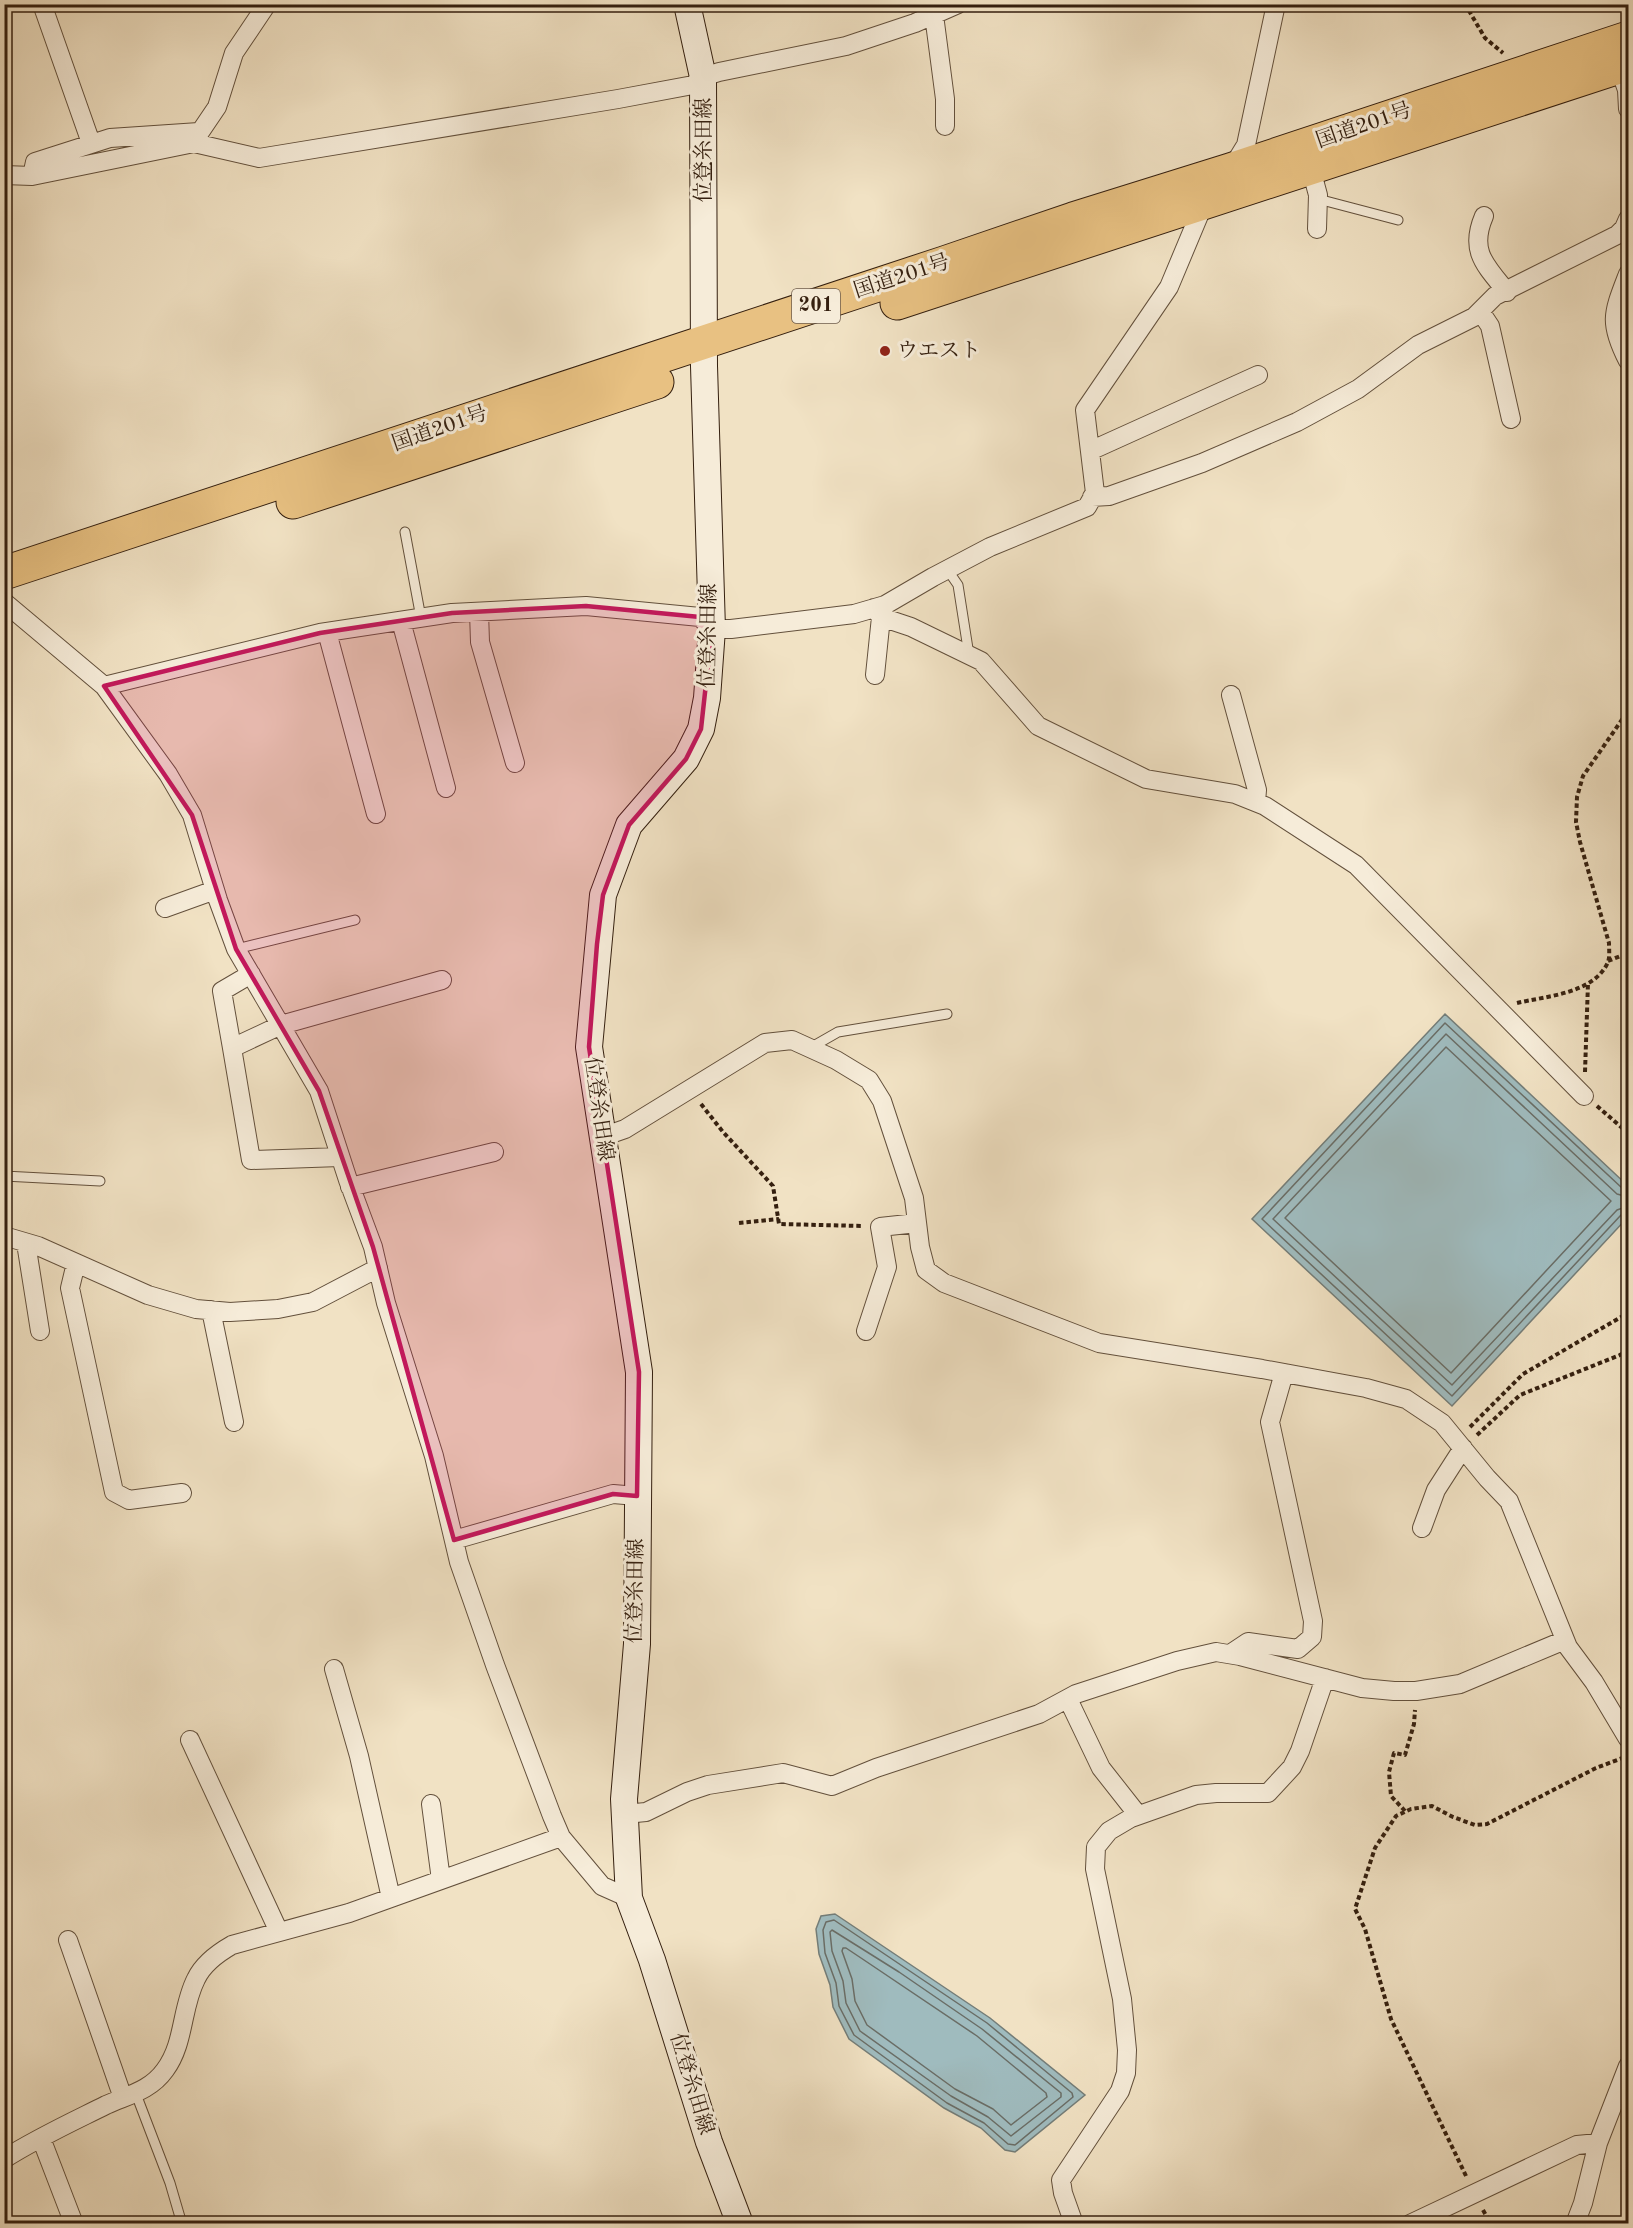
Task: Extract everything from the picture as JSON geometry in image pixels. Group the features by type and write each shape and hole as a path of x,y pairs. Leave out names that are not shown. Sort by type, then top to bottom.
{"highway":[{"name":"国道201号","path":"4,594 368,478 1074,219 1230,170 1625,56"},
{"name":"国道201号","path":"4,573 516,403 705,354 1203,205 1314,184 1625,56"}],"main road":[{"name":"位登糸田線","path":"687,4 703,77 705,354 712,629 707,698 701,729 686,759 629,825 603,895 589,1047 639,1372 637,1644 624,1799 629,1898 652,1960 709,2142 740,2223"}],"street":[{"path":"42,4 91,143"},
{"path":"4,175 32,176 196,137 217,107 234,54 267,4"},
{"path":"32,176 35,162 110,138 196,137 259,158 618,99 693,85 703,77 719,72 846,46 934,15 958,4"},
{"path":"875,675 877,613 885,605 990,547 1087,507 1095,493 1085,410 1169,287 1203,205 1246,146 1276,4"},
{"path":"934,15 945,99 945,126"},
{"path":"1625,56 1629,109"},
{"path":"1314,184 1317,229"},
{"path":"1484,216 1478,232 1481,258 1507,292"},
{"path":"1092,497 1109,496 1202,463 1297,422 1358,388 1418,345 1474,317 1495,296 1617,235 1627,225"},
{"path":"1629,274 1614,316 1618,341 1629,361"},
{"path":"1480,311 1490,326 1511,418"},
{"path":"1090,451 1258,375"},
{"path":"4,602 104,686 168,774 192,815 236,949 319,1091 350,1187 374,1246 386,1303 434,1456 459,1562 495,1665 561,1838 602,1886 629,1898"},
{"path":"104,686 327,632 479,612 586,606 700,617 712,629 731,629 877,613 981,661 1038,726 1146,779 1235,794 1256,802 1356,865 1584,1096"},
{"path":"479,612 480,642 515,763"},
{"path":"401,621 446,788"},
{"path":"327,632 376,814"},
{"path":"1231,695 1257,790 1256,802"},
{"path":"165,908 215,890"},
{"path":"251,974 222,991 251,1160 340,1157"},
{"path":"231,1048 281,1025 441,980"},
{"path":"602,1137 625,1129 765,1043 792,1040 836,1060 869,1080 882,1101 914,1198 926,1270 944,1283 1099,1343 1366,1388 1406,1399 1442,1423 1486,1478 1509,1501 1520,1523 1565,1640 1629,1739"},
{"path":"350,1187 494,1152"},
{"path":"866,1332 887,1267 879,1227 917,1223"},
{"path":"4,1236 76,1263 148,1294 196,1309 230,1312 278,1309 313,1302 378,1268"},
{"path":"26,1243 40,1331"},
{"path":"76,1263 70,1288 114,1492 129,1500 182,1493"},
{"path":"212,1310 234,1422"},
{"path":"1230,1654 1248,1642 1298,1649 1312,1637 1313,1621 1270,1422 1284,1373"},
{"path":"1422,1528 1436,1490 1460,1445"},
{"path":"454,1540 613,1494 637,1496"},
{"path":"625,1814 646,1812 687,1792 708,1785 783,1773 832,1786 909,1757 1039,1714 1076,1694 1177,1661 1216,1652 1362,1688 1416,1691 1460,1684 1565,1640"},
{"path":"334,1669 359,1756 391,1898"},
{"path":"1074,2223 1063,2193 1061,2180 1120,2091 1125,2073 1127,2050 1122,1999 1095,1869 1096,1846 1109,1831 1138,1815 1196,1795 1216,1792 1268,1793 1292,1767 1300,1751 1325,1678"},
{"path":"1068,1699 1101,1768 1138,1815"},
{"path":"190,1740 279,1932"},
{"path":"431,1804 441,1880"},
{"path":"4,2159 41,2138 142,2091 165,2071 178,2047 196,1978 216,1954 232,1945 349,1913 561,1838"},
{"path":"68,1940 130,2096"},
{"path":"1575,2223 1583,2203 1598,2143 1629,2066"},
{"path":"41,2138 74,2223"},
{"path":"1410,2223 1577,2145 1598,2143"}],"lane":[{"path":"1314,184 1398,220"},
{"path":"405,532 421,618"},
{"path":"947,569 958,585 969,655"},
{"path":"236,949 355,920"},
{"path":"810,1048 838,1032 947,1014"},
{"path":"4,1176 100,1181"},
{"path":"130,2096 170,2183 182,2223"}],"path":[{"path":"1465,4 1485,38 1507,57"},
{"path":"1608,962 1609,944 1576,822 1577,797 1583,776 1629,711"},
{"path":"1496,1008 1580,988 1595,978 1608,962 1629,953"},
{"path":"1588,982 1584,1096 1629,1133"},
{"path":"690,1090 723,1132 773,1186 779,1224 879,1227"},
{"path":"739,1223 778,1219"},
{"path":"1460,1445 1479,1416 1523,1374 1629,1313"},
{"path":"1460,1445 1520,1395 1629,1350"},
{"path":"1405,1811 1391,1796 1389,1772 1394,1753 1405,1755 1414,1724 1416,1691"},
{"path":"1474,2192 1391,2019 1365,1929 1355,1909 1359,1891 1375,1848 1396,1816 1405,1811 1432,1806 1475,1825 1487,1824 1596,1768 1629,1756"}],"highlighted area":[{"path":"586,606 700,617 712,629 701,729 686,759 629,825 603,895 597,944 589,1047 639,1372 637,1496 613,1494 454,1540 373,1247 319,1091 236,949 192,815 104,686 320,633 452,613"}],"water":[{"path":"1445,1014 1628,1186 1628,1217 1452,1406 1252,1219"},
{"path":"835,1914 990,2018 1085,2095 1015,2152 1005,2150 981,2128 944,2108 849,2039 833,2007 830,1985 819,1954 816,1929 821,1916"}],"place":[{"name":"ウエスト","path":"885,351"}]}
